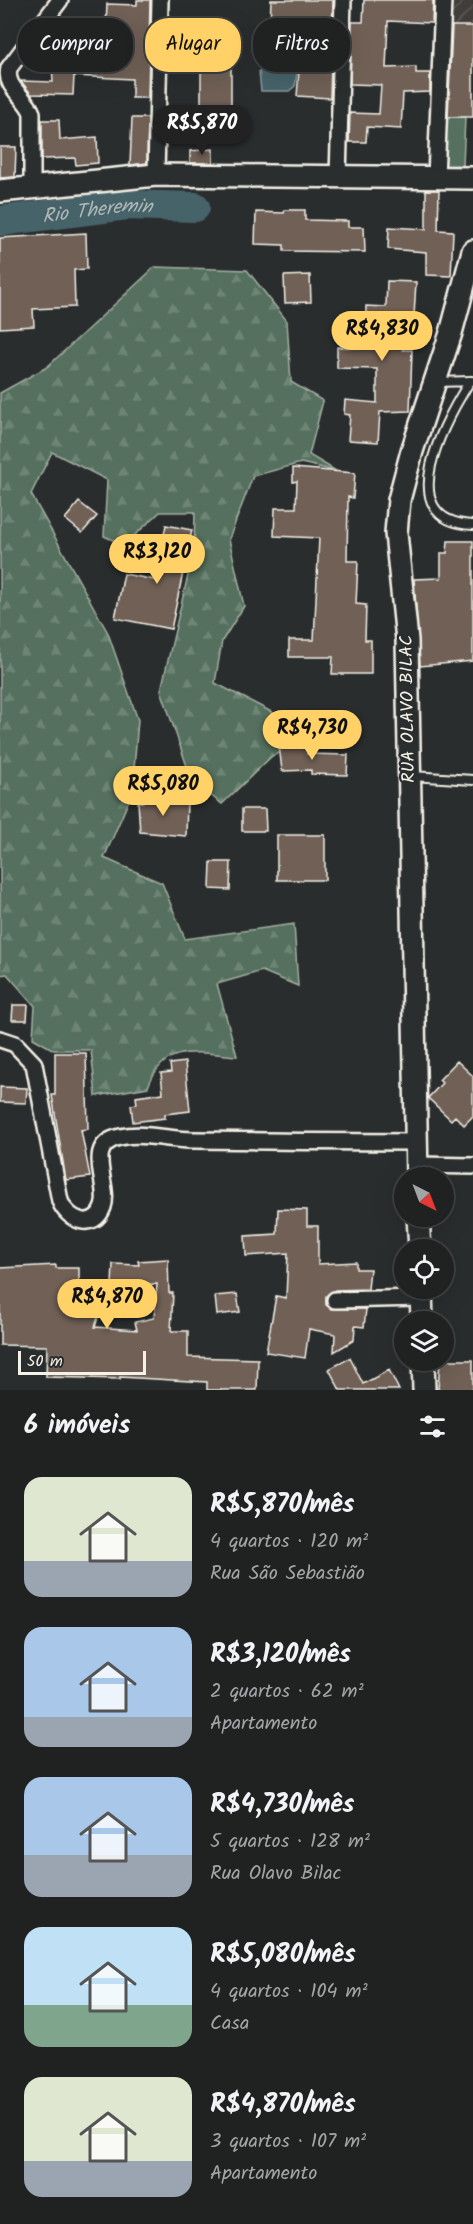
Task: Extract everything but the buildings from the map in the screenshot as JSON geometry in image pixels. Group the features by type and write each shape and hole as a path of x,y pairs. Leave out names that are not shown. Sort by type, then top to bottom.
{"main road":[{"path":"0,191 156,175 473,178"},
{"name":"RUA OLAVO BILAC","path":"417,1167 407,640 396,533 399,500 407,470 473,251"},
{"path":"423,1371 424,1390"}],"street":[{"path":"32,186 32,113 30,106 9,82 8,74 9,68 60,0"},
{"path":"156,175 160,0"},
{"path":"338,177 343,0"},
{"path":"436,178 443,0"},
{"path":"0,1039 15,1044 34,1064 60,1201 64,1212 70,1218 81,1221 95,1218 103,1208 104,1193 99,1158 102,1148 113,1139 122,1136 178,1140 417,1142"},
{"path":"454,1168 473,1166"},
{"path":"335,1300 394,1295"}],"lane":[{"path":"435,381 472,381"},
{"path":"472,381 443,431 430,467 429,486 433,503 441,515 452,524 473,525"},
{"path":"408,775 473,780"}],"shaded area":[{"path":"448,0 473,0 473,26 448,26"}],"green space":[{"path":"448,103 447,117 465,117 463,165 438,166 440,104"},
{"path":"155,267 247,270 287,321 291,382 323,401 309,455 336,471 301,463 253,476 229,539 244,606 222,641 215,683 320,737 272,756 222,804 192,781 161,690 194,550 195,512 160,512 124,545 104,536 107,480 52,452 31,494 108,633 138,720 132,793 104,858 162,883 185,939 294,924 298,986 262,971 217,984 237,1056 196,1053 173,1057 163,1063 148,1087 96,1096 91,1050 54,1050 33,1038 35,1006 7,974 0,975 0,393 47,367"}],"water":[{"path":"259,72 297,73 295,86 289,91 261,91"}],"waterway":[{"name":"Rio Theremin","path":"0,221 127,205 195,207"}]}
